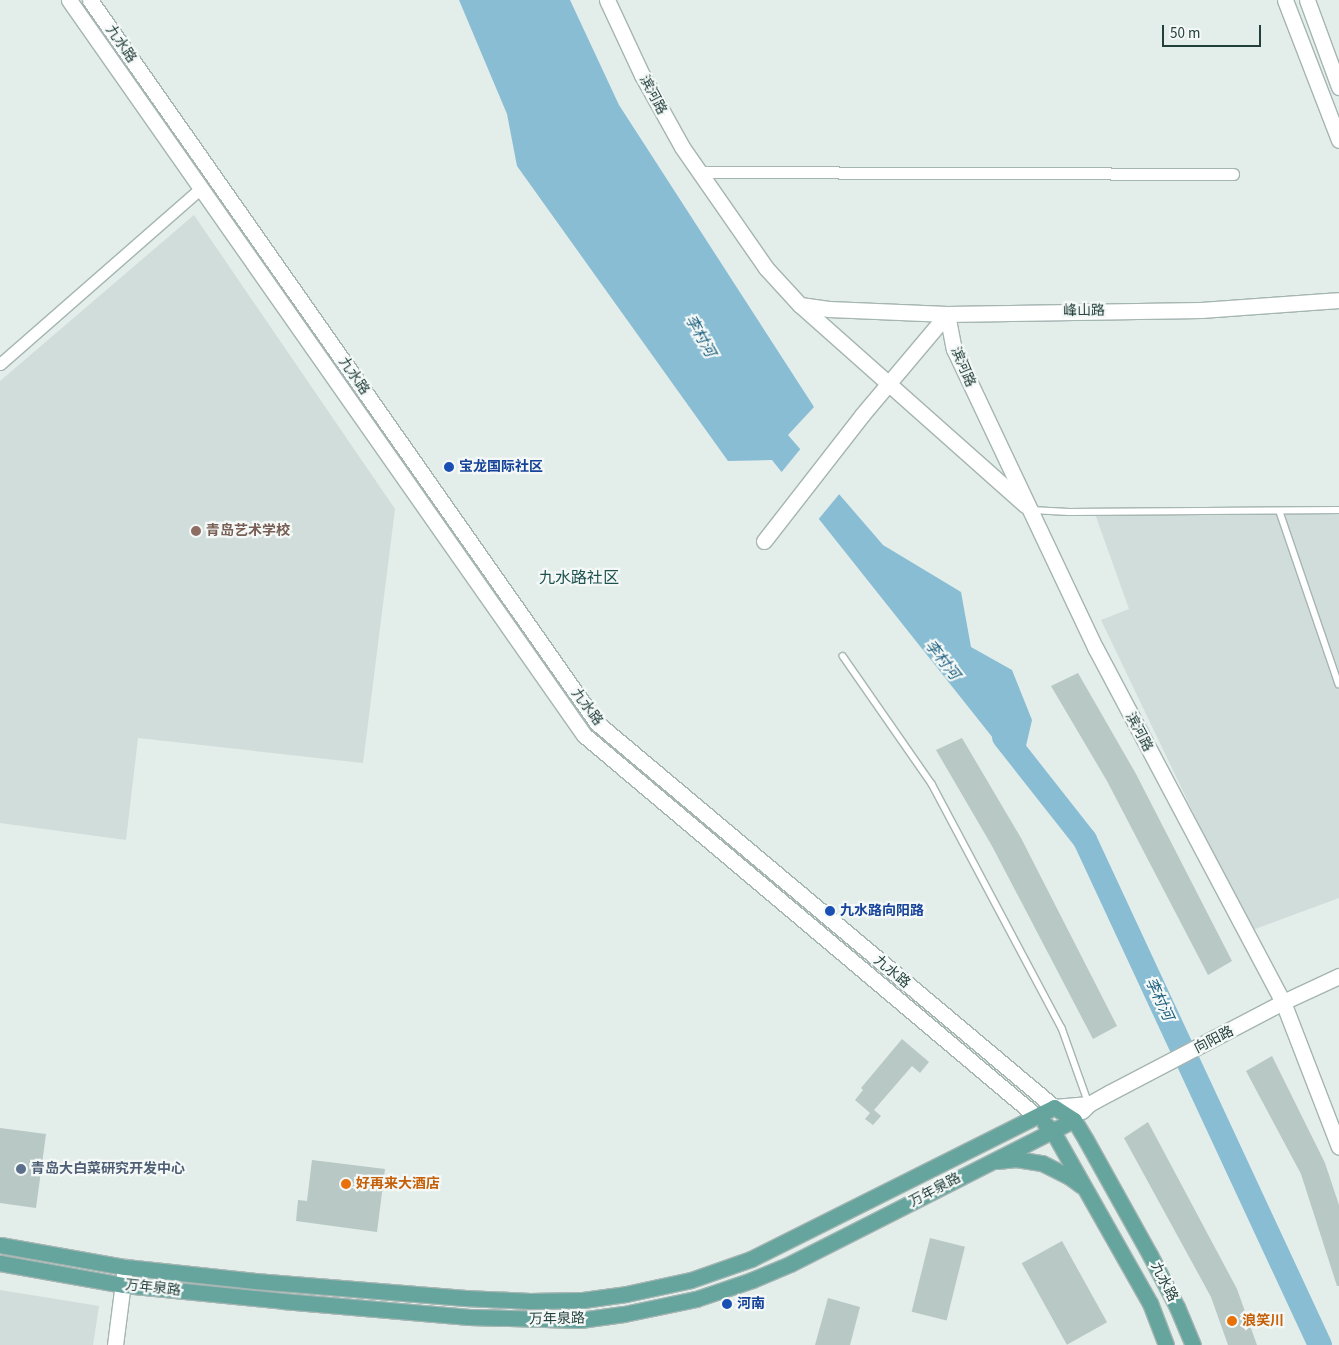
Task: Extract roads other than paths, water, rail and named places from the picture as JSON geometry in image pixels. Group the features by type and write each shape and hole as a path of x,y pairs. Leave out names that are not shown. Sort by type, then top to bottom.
{"main road":[{"name":"九水路","path":"69,0 584,735 1052,1130 1150,1302 1166,1345"},
{"name":"九水路","path":"90,0 597,723 1054,1107 1074,1120 1155,1264 1177,1307 1192,1345"},
{"name":"滨河路","path":"607,0 642,75 682,147 766,268 800,305 1030,509"},
{"path":"1285,0 1339,140"},
{"path":"1306,0 1339,87"},
{"name":"峰山路","path":"800,305 829,309 946,314 1201,310 1339,300"},
{"name":"滨河路","path":"946,314 954,349 1096,649 1283,1002 1339,1147"},
{"path":"764,541 862,415 946,314"},
{"name":"向阳路","path":"1074,1120 1089,1104 1268,1012 1283,1002 1339,976"},
{"name":"向阳路","path":"1054,1107 1089,1104"},
{"name":"万年泉路","path":"0,1245 126,1267 255,1281 465,1298 530,1302 565,1301 626,1294 691,1280 752,1260 1054,1107"},
{"name":"万年泉路","path":"0,1263 124,1285 283,1302 479,1318 580,1320 624,1314 696,1299 790,1264 1074,1120"},
{"path":"988,1162 1016,1159 1042,1163 1068,1176 1086,1190"},
{"path":"115,1345 126,1267"}],"street":[{"path":"699,172 1233,174"},
{"path":"0,364 201,188"}],"lane":[{"path":"1030,509 1069,512 1280,512 1339,510"},
{"path":"1280,512 1339,684"},
{"path":"843,656 932,784 1062,1028 1089,1104"}],"water":[{"path":"459,0 570,0 619,105 814,407 788,435 883,545 961,592 971,647 1012,670 1032,720 1020,772 772,460 728,461 517,166 507,114"}],"waterway":[{"name":"李村河","path":"1004,737 1085,840 1320,1345"}],"place":[{"name":"宝龙国际社区","path":"449,467"},
{"name":"青岛艺术学校","path":"196,531"},
{"name":"九水路向阳路","path":"830,911"},
{"name":"青岛大白菜研究开发中心","path":"21,1169"},
{"name":"好再来大酒店","path":"346,1184"},
{"name":"河南","path":"727,1304"},
{"name":"浪笑川","path":"1232,1321"}],"district":[{"name":"九水路社区","path":"579,578"}]}
